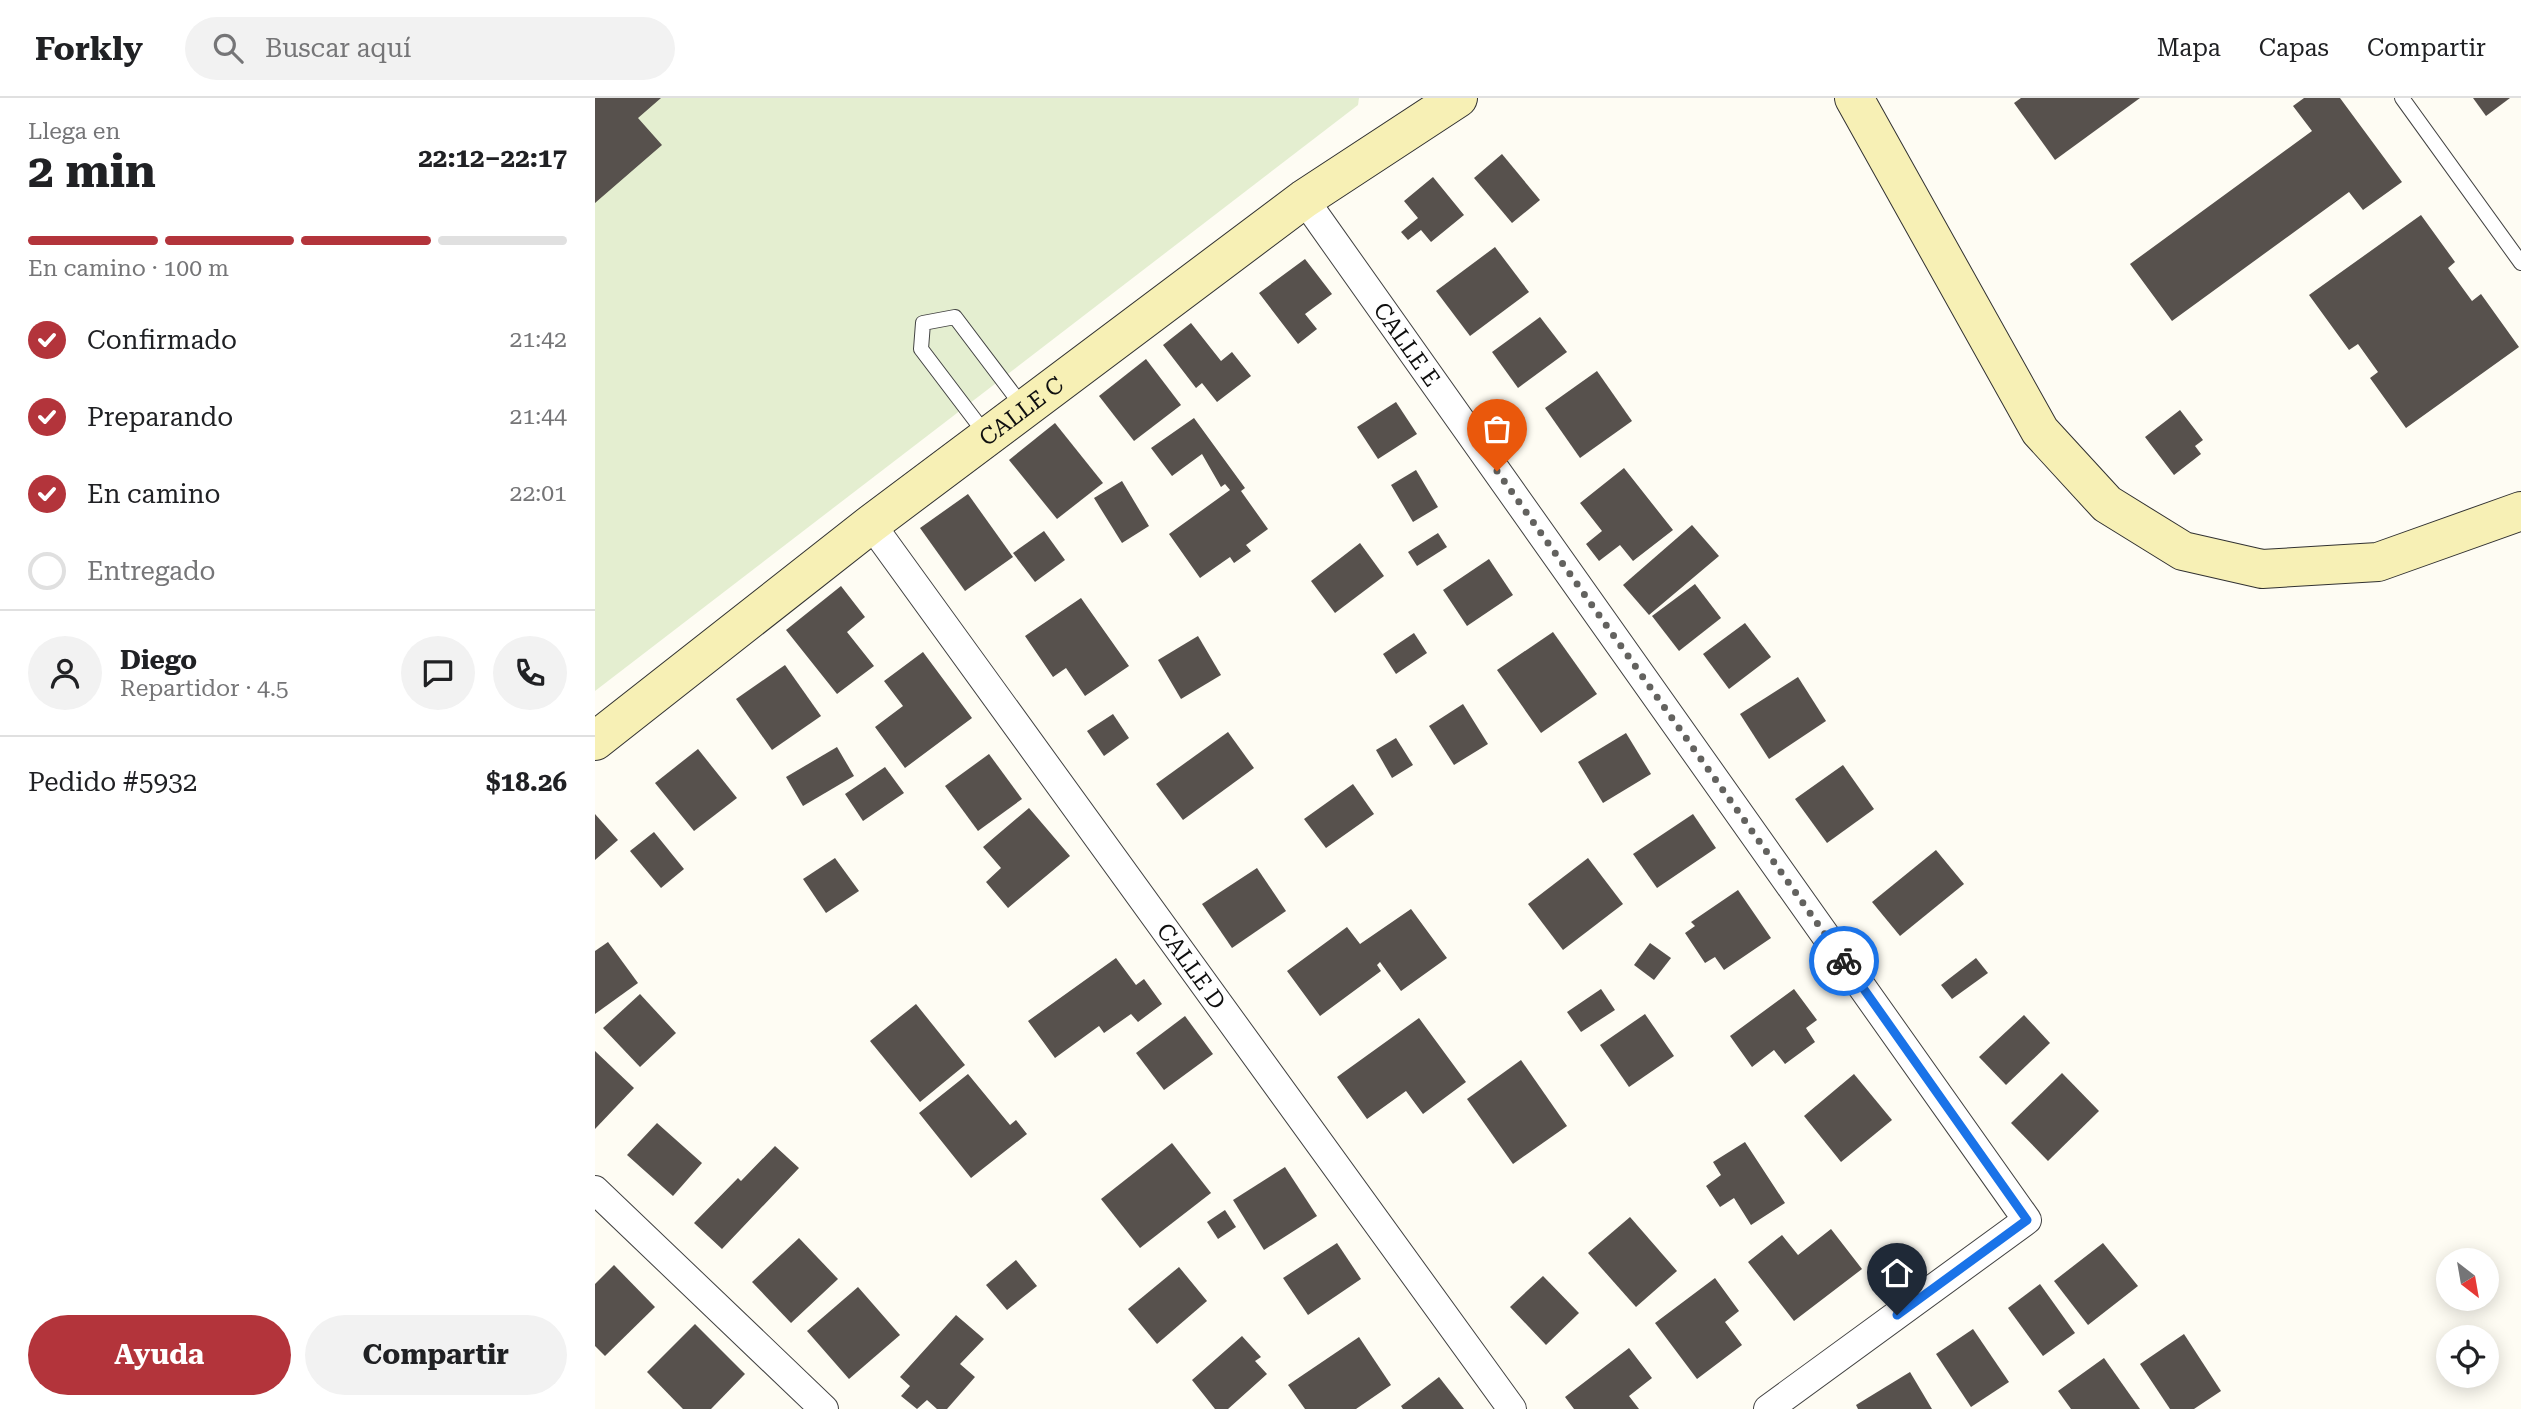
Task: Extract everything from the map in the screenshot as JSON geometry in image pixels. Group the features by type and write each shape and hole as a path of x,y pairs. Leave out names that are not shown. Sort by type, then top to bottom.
{"street":[{"name":"CALLE C","path":"595,741 871,524 1304,199 1458,98"},
{"path":"1854,98 2040,431 2107,504 2183,551 2262,569 2378,562 2521,511"},
{"name":"CALLE E","path":"1304,199 2027,1220 1768,1409"},
{"name":"CALLE D","path":"871,524 1512,1409"},
{"path":"595,1190 824,1409"}],"lane":[{"path":"2402,98 2521,263"},
{"path":"988,437 921,349 923,323 955,317 1025,408"}],"green space":[{"path":"595,98 1359,98 1358,105 595,691"}],"building":[{"path":"595,98 661,98 638,118 662,145 595,203"},
{"path":"2021,98 2140,98 2055,160 2014,103"},
{"path":"2304,98 2340,98 2402,182 2363,210 2349,192 2172,321 2130,264 2312,131 2293,106"},
{"path":"2473,98 2510,98 2486,116"},
{"path":"1502,154 1540,200 1512,223 1474,178"},
{"path":"1433,177 1464,215 1431,242 1421,230 1408,240 1401,232 1418,218 1404,201"},
{"path":"2421,215 2455,262 2448,268 2472,301 2481,294 2519,347 2406,428 2370,378 2378,372 2358,344 2349,350 2309,295"},
{"path":"1495,247 1529,292 1470,336 1436,291"},
{"path":"1305,259 1332,294 1305,314 1317,329 1298,344 1259,293"},
{"path":"1540,317 1567,352 1518,388 1492,352"},
{"path":"1191,323 1221,361 1232,352 1251,376 1217,402 1202,383 1196,388 1163,345"},
{"path":"1146,359 1181,405 1134,441 1099,396"},
{"path":"1597,371 1632,421 1580,458 1545,408"},
{"path":"1396,402 1417,434 1378,459 1357,427"},
{"path":"2180,410 2203,440 2195,446 2201,454 2174,475 2145,437"},
{"path":"1194,418 1245,488 1241,491 1268,529 1246,545 1251,551 1234,563 1230,557 1200,578 1169,534 1230,490 1225,484 1221,487 1202,454 1172,476 1151,448"},
{"path":"1055,423 1103,483 1057,519 1009,460"},
{"path":"1624,468 1673,530 1633,561 1620,545 1599,561 1586,544 1602,531 1580,503"},
{"path":"1416,470 1438,507 1413,522 1391,485"},
{"path":"1122,481 1149,526 1122,543 1094,498"},
{"path":"968,494 1013,557 965,591 920,528"},
{"path":"1692,525 1719,556 1649,615 1623,585"},
{"path":"1044,531 1065,560 1035,582 1013,553"},
{"path":"1438,533 1447,547 1417,566 1408,552"},
{"path":"1360,543 1384,576 1335,613 1311,581"},
{"path":"1489,559 1513,595 1467,626 1443,590"},
{"path":"1695,584 1721,618 1679,651 1652,616"},
{"path":"841,586 865,617 847,632 874,666 837,694 786,630"},
{"path":"1081,598 1129,666 1085,696 1066,668 1053,677 1025,636"},
{"path":"1745,623 1771,657 1729,689 1703,654"},
{"path":"1553,632 1597,694 1541,733 1497,670"},
{"path":"1414,633 1427,653 1396,674 1383,654"},
{"path":"1198,636 1221,675 1181,699 1158,660"},
{"path":"923,652 972,718 905,768 875,727 903,706 884,681"},
{"path":"785,665 821,716 772,750 736,699"},
{"path":"1798,677 1826,721 1769,759 1740,714"},
{"path":"1463,704 1488,744 1454,765 1429,726"},
{"path":"1113,714 1129,738 1104,756 1087,731"},
{"path":"1228,732 1254,768 1183,820 1156,784"},
{"path":"1626,733 1651,774 1603,803 1578,762"},
{"path":"1396,738 1413,765 1392,778 1376,750"},
{"path":"837,747 854,776 803,806 786,777"},
{"path":"698,749 737,798 694,831 655,783"},
{"path":"989,754 1022,799 978,831 945,786"},
{"path":"1843,765 1874,809 1827,843 1795,799"},
{"path":"885,767 904,793 863,821 845,794"},
{"path":"1353,784 1374,814 1326,848 1304,819"},
{"path":"1029,808 1070,856 1008,908 986,882 1001,868 983,847"},
{"path":"595,814 618,840 595,860"},
{"path":"1693,814 1716,848 1657,888 1633,854"},
{"path":"654,832 684,869 661,888 630,851"},
{"path":"1936,850 1964,884 1900,936 1872,902"},
{"path":"835,858 859,891 826,913 803,879"},
{"path":"1588,858 1623,904 1563,950 1528,904"},
{"path":"1257,868 1286,911 1232,948 1202,904"},
{"path":"1738,890 1771,938 1724,970 1715,957 1705,963 1685,933 1695,926 1691,922"},
{"path":"1411,909 1447,958 1401,991 1380,962 1377,965 1381,971 1320,1016 1287,971 1347,927 1360,944"},
{"path":"608,942 638,983 595,1014 595,951"},
{"path":"1650,943 1671,958 1654,980 1634,965"},
{"path":"1116,958 1136,985 1144,979 1162,1004 1138,1022 1131,1014 1104,1033 1099,1026 1055,1058 1028,1021"},
{"path":"1976,958 1988,973 1952,999 1941,985"},
{"path":"1601,989 1615,1010 1581,1032 1567,1012"},
{"path":"1794,989 1817,1020 1806,1028 1815,1042 1785,1064 1774,1050 1752,1067 1730,1036"},
{"path":"640,994 676,1033 640,1067 603,1028"},
{"path":"916,1004 965,1065 920,1102 870,1041"},
{"path":"1645,1014 1674,1056 1629,1087 1600,1045"},
{"path":"2024,1015 2050,1043 2006,1085 1979,1057"},
{"path":"1185,1016 1213,1054 1164,1090 1136,1053"},
{"path":"1419,1018 1466,1082 1423,1114 1406,1091 1367,1119 1337,1077"},
{"path":"595,1051 634,1088 595,1129"},
{"path":"1521,1060 1567,1126 1513,1164 1467,1099"},
{"path":"2062,1073 2099,1111 2048,1161 2011,1123"},
{"path":"968,1074 1010,1125 1016,1120 1027,1134 971,1178 919,1113"},
{"path":"1854,1074 1892,1120 1841,1162 1804,1116"},
{"path":"657,1123 702,1163 673,1196 627,1155"},
{"path":"1745,1142 1785,1203 1751,1225 1734,1198 1720,1207 1706,1186 1721,1175 1713,1162"},
{"path":"1172,1143 1211,1193 1140,1248 1101,1199"},
{"path":"775,1146 799,1168 722,1249 694,1223 738,1178 741,1181"},
{"path":"1285,1167 1317,1216 1264,1250 1233,1200"},
{"path":"1225,1210 1236,1227 1218,1239 1207,1222"},
{"path":"1630,1217 1677,1271 1636,1307 1588,1253"},
{"path":"1831,1229 1862,1269 1794,1321 1748,1262 1782,1235 1798,1255"},
{"path":"799,1238 838,1279 791,1323 752,1282"},
{"path":"1337,1243 1361,1279 1308,1315 1283,1278"},
{"path":"2103,1243 2138,1286 2088,1325 2054,1281"},
{"path":"1016,1260 1037,1286 1007,1310 986,1285"},
{"path":"614,1265 655,1307 605,1356 595,1346 595,1284"},
{"path":"1179,1267 1207,1301 1157,1344 1128,1309"},
{"path":"1543,1276 1579,1313 1546,1345 1510,1307"},
{"path":"1715,1278 1739,1311 1725,1322 1742,1345 1697,1379 1655,1323"},
{"path":"2040,1284 2075,1333 2043,1356 2008,1308"},
{"path":"858,1287 900,1335 849,1379 807,1331"},
{"path":"956,1315 984,1339 960,1364 975,1377 947,1409 937,1409 927,1400 917,1409 901,1396 910,1386 900,1377"},
{"path":"695,1324 745,1374 711,1409 683,1409 647,1372"},
{"path":"1973,1329 2009,1382 1971,1407 1936,1354"},
{"path":"2184,1334 2221,1391 2194,1409 2170,1409 2140,1364"},
{"path":"1242,1336 1261,1357 1255,1361 1267,1374 1228,1409 1215,1409 1192,1380"},
{"path":"1359,1337 1391,1385 1356,1409 1305,1409 1288,1385"},
{"path":"1629,1348 1652,1378 1629,1396 1639,1409 1574,1409 1565,1397"},
{"path":"2104,1358 2140,1409 2071,1409 2058,1391"},
{"path":"1910,1372 1932,1409 1858,1409 1856,1405"},
{"path":"1439,1377 1464,1409 1403,1409 1401,1406"}],"way so far":[{"path":"1497,471 1844,961"}],"route":[{"path":"1844,961 2027,1220 1897,1315"}]}
